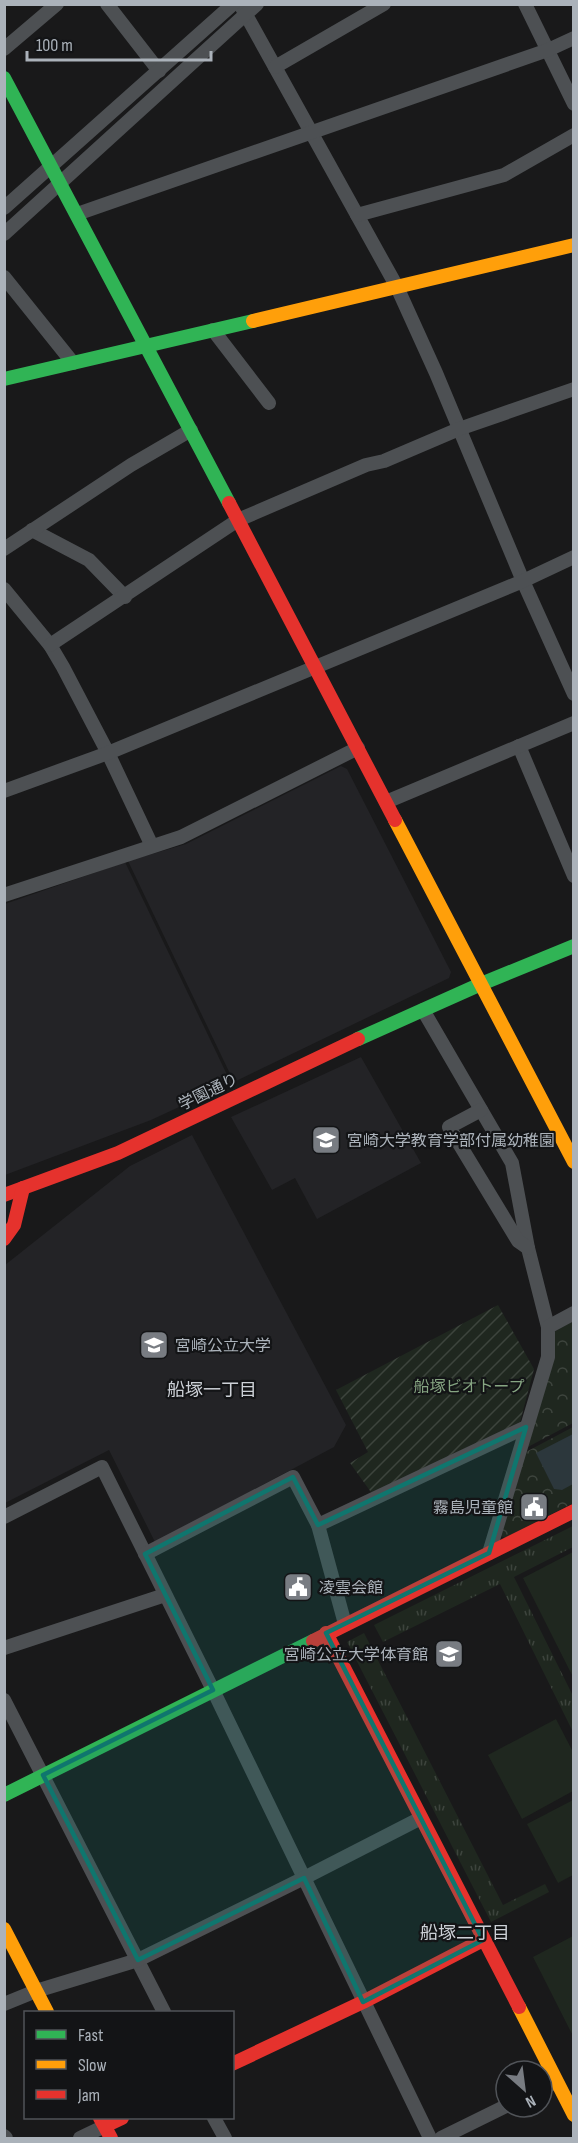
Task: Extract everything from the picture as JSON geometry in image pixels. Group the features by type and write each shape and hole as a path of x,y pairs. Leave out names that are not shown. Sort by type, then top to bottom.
{"street":[{"path":"4,49 57,4"},
{"path":"107,4 159,71"},
{"path":"4,208 233,4"},
{"path":"4,234 243,9 257,4"},
{"path":"275,67 384,4"},
{"path":"525,4 573,104"},
{"path":"243,9 397,287 573,694"},
{"path":"77,214 548,50 573,38"},
{"path":"4,78 358,748 573,1162"},
{"path":"357,215 504,174 573,135"},
{"path":"4,379 573,245"},
{"path":"4,277 73,363"},
{"path":"213,330 269,403"},
{"path":"50,645 238,520 366,465 384,462 459,429 573,388"},
{"path":"4,549 131,465 191,430"},
{"path":"32,530 88,560 124,597"},
{"path":"4,791 108,753 523,581 573,557"},
{"path":"4,589 50,645 108,753 152,846"},
{"path":"386,802 573,723"},
{"path":"519,746 573,876"},
{"path":"4,895 181,837 358,748"},
{"name":"学園通り","path":"4,1195 118,1153 304,1063 481,984 573,946"},
{"path":"423,1010 512,1163 528,1248 548,1327 548,1357 489,1553"},
{"path":"481,1110 449,1127 518,1241 528,1248"},
{"path":"4,1239 14,1225 23,1188"},
{"path":"548,1327 573,1313"},
{"path":"318,1526 526,1427"},
{"path":"4,1516 102,1467 213,1690 430,2139"},
{"path":"145,1554 293,1477 318,1526 345,1624"},
{"path":"4,1795 573,1511"},
{"path":"4,1648 165,1595"},
{"path":"326,1633 573,2115"},
{"path":"4,1700 163,2011"},
{"path":"4,2004 36,1991 138,1960 421,1818"},
{"path":"4,1929 46,2011"},
{"path":"234,2063 363,2002 483,1940"},
{"path":"441,2139 494,2112"},
{"path":"80,2139 120,2119"},
{"path":"215,2119 225,2139"}],"highlighted area":[{"path":"526,1427 489,1553 326,1633 483,1940 363,2002 304,1878 138,1960 43,1775 213,1690 145,1554 293,1477 318,1525"}],"shaded area":[{"path":"341,766 347,769 451,972 449,978 234,1082 128,861 186,844"},
{"path":"125,862 231,1083 151,1120 5,1175 5,904"},
{"name":"宮崎大学教育学部付属幼稚園","path":"361,1057 421,1163 317,1219 295,1178 272,1190 231,1117"},
{"name":"宮崎公立大学","path":"192,1135 346,1425 334,1447 155,1542 109,1450 5,1503 5,1265 130,1166"},
{"path":"573,1434 573,1484 562,1490 554,1489 536,1453"}],"green space":[{"name":"船塚ビオトープ","path":"498,1305 534,1369 519,1426 373,1495 350,1463 368,1452 336,1390"},
{"path":"573,1321 573,1423 524,1449 554,1332"},
{"path":"573,1427 573,1503 505,1538 499,1535 524,1453"},
{"path":"573,1526 573,1547 514,1577 573,1696 573,1732 500,1584 383,1642 374,1625"},
{"path":"573,1552 573,1677 523,1578"},
{"path":"364,1633 503,1905 545,1884 549,1892 491,1922 347,1642"},
{"path":"556,1719 573,1752 573,1791 522,1819 488,1755"},
{"path":"573,1800 573,1875 558,1883 527,1824"},
{"path":"573,1936 573,2036 533,1957"}],"traffic: fast":[{"path":"4,78 229,503"},
{"path":"4,379 253,321"},
{"path":"358,1039 481,984 574,946"},
{"path":"4,1795 313,1641"}],"traffic: slow":[{"path":"253,321 574,245"},
{"path":"395,820 574,1162"},
{"path":"4,1929 46,2011"},
{"path":"519,2007 574,2115"}],"traffic: jam":[{"path":"229,503 395,820"},
{"path":"4,1195 118,1153 358,1039"},
{"path":"4,1239 14,1225 23,1188"},
{"path":"313,1641 574,1511"},
{"path":"326,1633 519,2007"},
{"path":"234,2063 363,2002 483,1940"},
{"path":"101,2119 111,2138"},
{"path":"105,2126 120,2119"}],"place":[{"name":"宮崎大学教育学部付属幼稚園","path":"326,1140"},
{"name":"宮崎公立大学","path":"154,1345"},
{"name":"霧島児童館","path":"534,1507"},
{"name":"凌雲会館","path":"298,1587"},
{"name":"宮崎公立大学体育館","path":"449,1654"}],"district":[{"name":"船塚一丁目","path":"212,1390"},
{"name":"船塚二丁目","path":"465,1933"}]}
